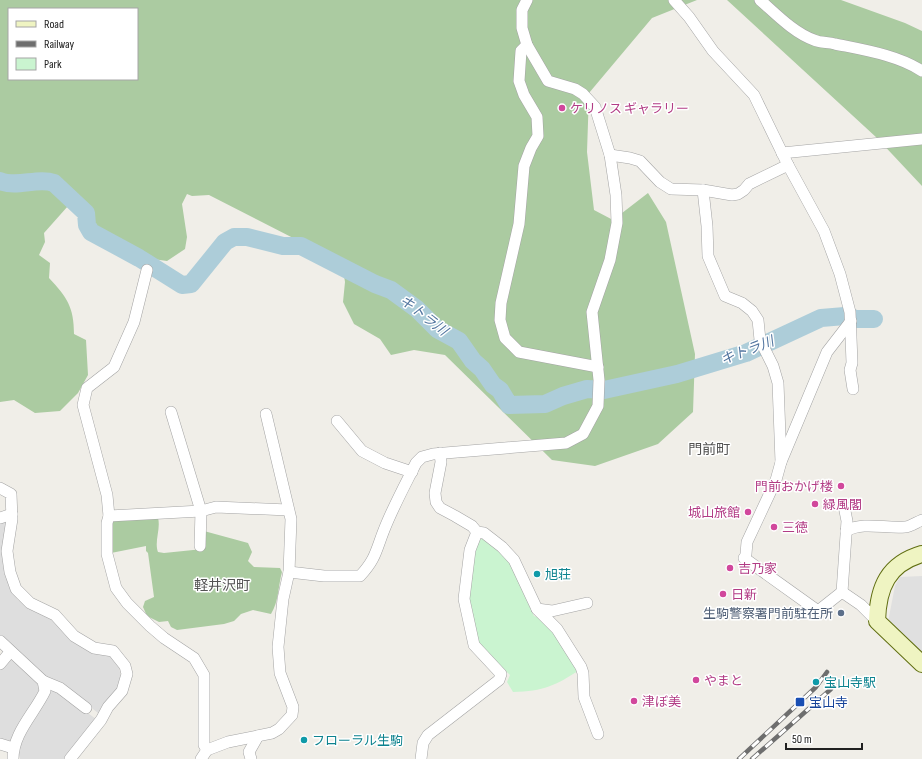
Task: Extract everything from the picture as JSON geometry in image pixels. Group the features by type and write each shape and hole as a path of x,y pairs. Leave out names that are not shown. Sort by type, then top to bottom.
{"street":[{"path":"289,572 324,576 360,576 369,566 376,554 384,530 412,472 422,457 440,453 566,443 583,434 598,406 598,366 592,312 610,260 617,223 616,195 610,155 595,107 583,94 575,89 548,81 527,45 522,28 522,10 527,0"},
{"path":"674,0 689,17 713,51 754,95 788,165 824,231 840,274 851,318 852,363 850,370 853,390"},
{"path":"760,0 800,32 815,41 872,52 914,65 922,71"},
{"path":"527,45 521,51 519,81 524,95 537,117 538,136 531,148 524,166 520,224 500,303 500,320 505,338 519,352 598,366"},
{"path":"782,153 922,139"},
{"path":"610,155 640,161 660,182 671,189 703,190 718,194 738,194 749,184 788,165"},
{"path":"703,190 707,226 708,256 725,296 742,303 752,311 758,320 763,344 778,383 781,462"},
{"path":"148,270 134,322 114,366 87,388 83,405 102,470 109,516 107,522 107,554 116,588 127,603 150,626 164,638 194,658 204,674 204,754 228,742 272,733 279,729 292,715 294,707 280,673 279,662 281,615 289,572 291,519 266,414"},
{"path":"844,506 847,520 842,592 818,611 745,556 747,542 776,480 781,462 827,352 851,318"},
{"path":"171,412 201,511 200,546"},
{"path":"337,422 362,451 385,463 412,472"},
{"path":"440,453 441,462 435,493 436,502 440,508 472,526 477,532 484,533 502,547 514,560 537,610 557,629 581,667 583,673 584,697 598,734"},
{"path":"0,488 11,494 12,514 6,551 10,572 16,589 30,603 56,615 74,636 94,648 113,651 125,666 127,674 122,691 108,707 101,720 70,759"},
{"path":"109,516 201,511 216,507 288,510"},
{"path":"0,518 12,514"},
{"path":"846,531 853,527 865,526 906,527 922,520"},
{"path":"420,759 423,743 428,735 499,680 501,674 474,645 464,600 470,550 477,532"},
{"path":"877,621 877,606 882,588 888,576 896,567 913,557 922,554"},
{"path":"842,592 860,605 922,664"},
{"path":"537,610 552,611 587,603"},
{"path":"0,641 10,652 43,681 60,688 86,708"},
{"path":"0,664 10,652"},
{"path":"0,744 13,753 20,731 43,696 45,691 43,681"},
{"path":"251,759 249,752 258,736"}],"shaded area":[{"path":"7,520 3,541 3,561 14,594 18,600 107,653 118,663 121,677 120,686 101,712 98,713 78,697 46,679 7,645 0,636 0,521"},
{"path":"922,576 922,655 888,622 895,586 900,577"},
{"path":"10,659 35,679 39,685 39,691 11,741 0,740 0,667"},
{"path":"48,688 63,695 96,719 64,759 20,759 18,751 21,735"}],"green space":[{"path":"0,0 697,0 652,18 589,93 587,152 594,210 613,220 648,193 666,222 695,354 693,412 658,444 595,466 552,460 445,355 414,350 391,355 380,339 354,324 343,302 345,282 342,263 209,195 192,196 187,194 182,204 187,237 185,249 167,261 146,258 93,230 83,203 68,206 44,233 45,242 39,255 50,263 49,278 65,297 71,309 74,334 86,340 88,375 78,393 60,411 35,413 14,400 0,402"},
{"path":"727,0 841,0 905,23 922,31 922,186 877,138"},
{"path":"158,518 158,552 164,553 203,549 204,531 248,543 252,552 248,561 254,567 280,568 282,572 276,604 271,614 253,610 241,614 234,621 224,624 177,630 171,627 168,621 159,622 147,616 143,607 145,601 154,597 146,546 111,553 111,523 114,520"},
{"path":"482,538 500,549 500,553 505,553 534,616 548,624 555,631 581,669 564,680 541,689 513,692 507,682 510,675 479,645 468,596 475,545"}],"waterway":[{"name":"キトラ川","path":"0,181 7,183 48,181 54,183 86,213 87,225 91,232 139,258 182,285 191,284 225,242 234,237 247,237 283,246 301,246 375,284 391,290 417,309 437,329 459,341 493,385 500,390 509,405 545,404 563,396 587,389 604,390 677,374 746,353 821,318 845,316 856,319 874,319"}],"railway":[{"path":"739,759 816,687 827,672"},
{"path":"752,759 831,689"}],"place":[{"name":"ケリノス ギャラリー","path":"562,108"},
{"name":"門前おかげ楼","path":"841,486"},
{"name":"緑風閣","path":"815,504"},
{"name":"城山旅館","path":"748,512"},
{"name":"三徳","path":"774,527"},
{"name":"吉乃家","path":"730,568"},
{"name":"旭荘","path":"537,574"},
{"name":"日新","path":"723,594"},
{"name":"生駒警察署門前駐在所","path":"841,613"},
{"name":"やまと","path":"696,680"},
{"name":"宝山寺駅","path":"816,682"},
{"name":"津ぼ美","path":"634,701"},
{"name":"宝山寺","path":"800,702"},
{"name":"フローラル生駒","path":"304,740"}],"district":[{"name":"門前町","path":"709,449"},
{"name":"軽井沢町","path":"222,585"}]}
